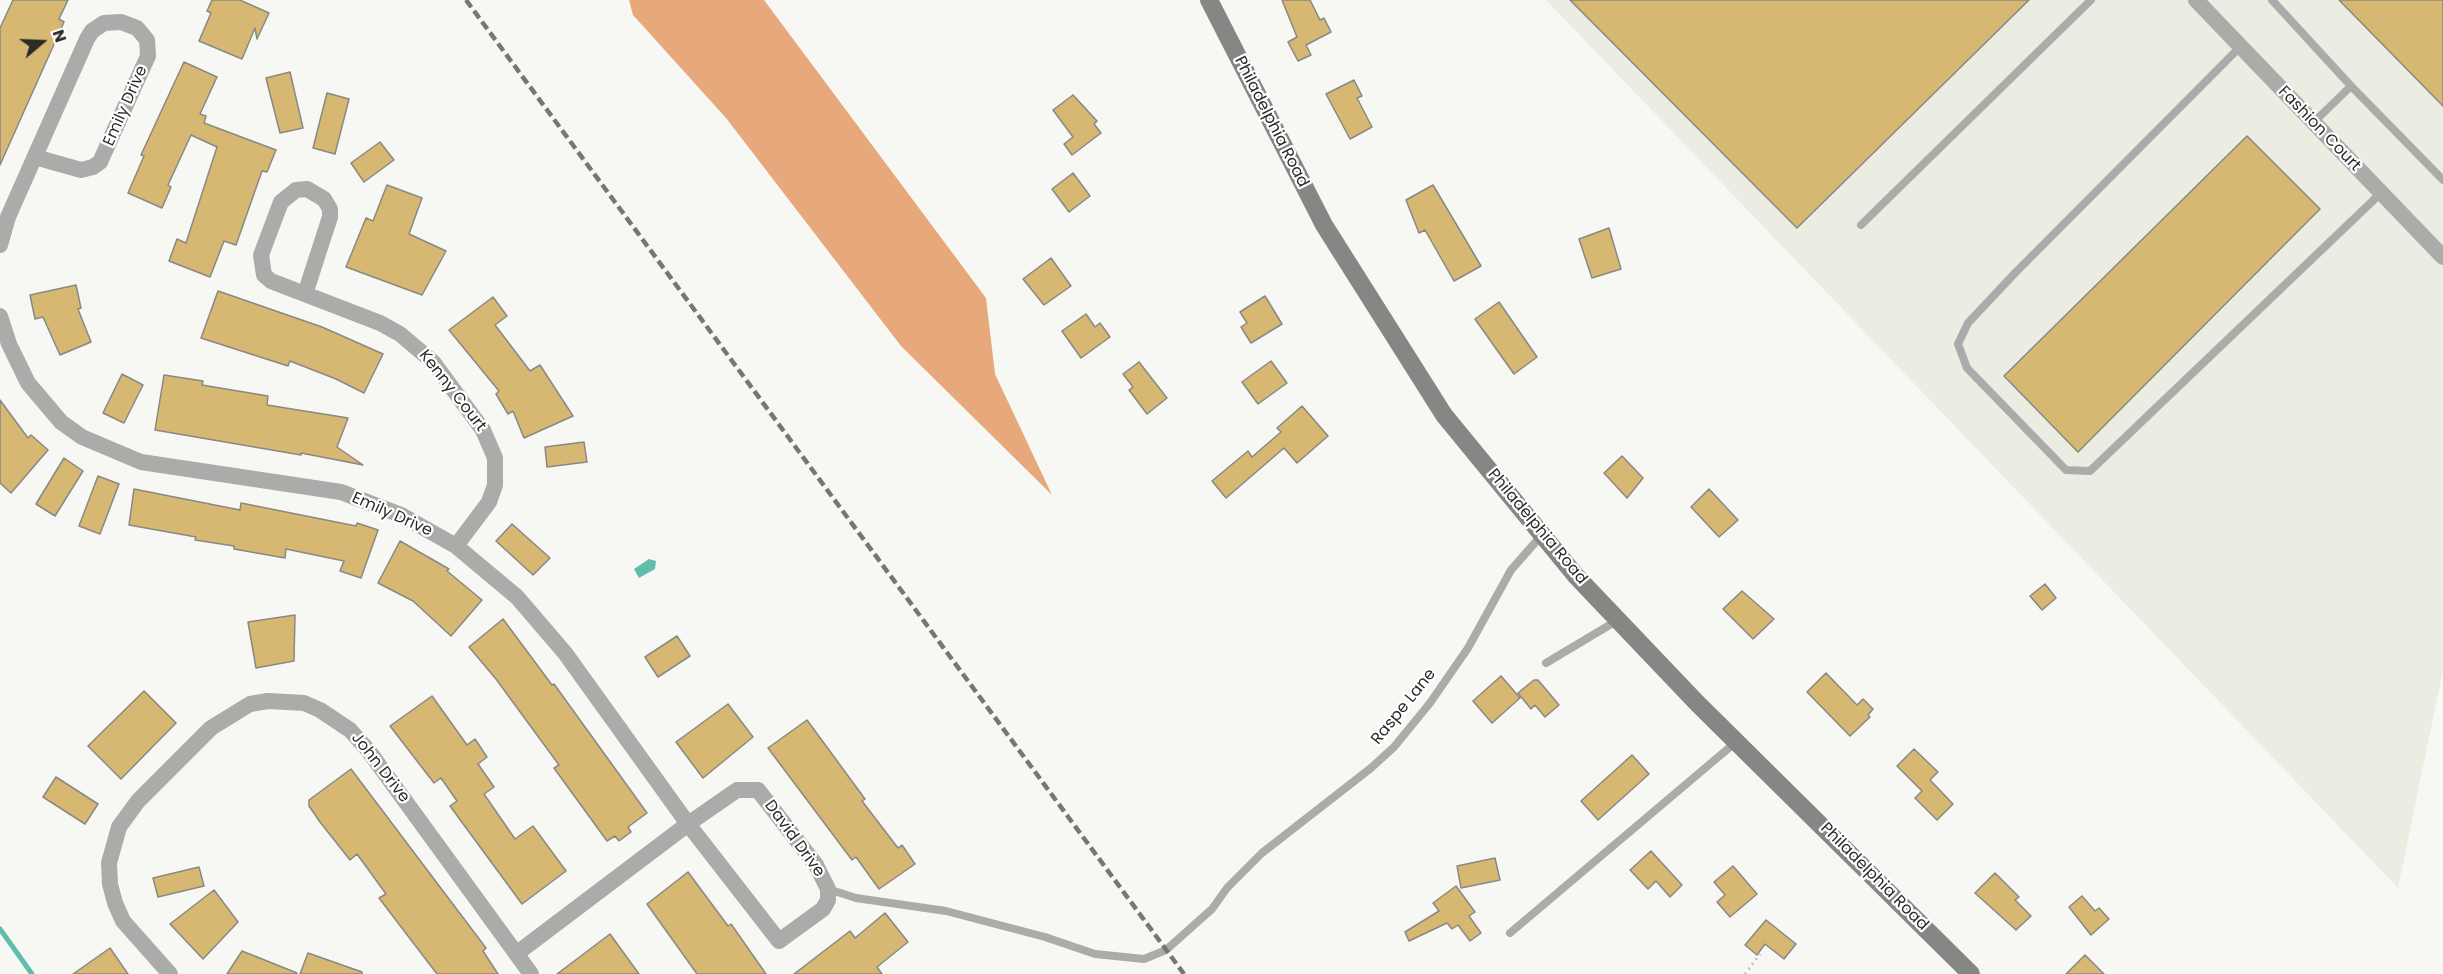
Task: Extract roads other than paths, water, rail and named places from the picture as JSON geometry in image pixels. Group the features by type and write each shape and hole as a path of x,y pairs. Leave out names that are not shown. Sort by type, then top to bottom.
{"main road":[{"name":"Philadelphia Road","path":"1209,0 1289,160 1353,274 1444,415 1541,536 1618,620 1737,742 1971,974"}],"street":[{"name":"Fashion Court","path":"2196,0 2443,257"},
{"name":"Emily Drive","path":"0,245 8,217 35,157 92,31 112,21 129,23 137,28 147,40 148,56 100,162 93,167 81,170 35,157"},
{"name":"Kenny Court","path":"305,294 330,217 330,208 324,199 307,189 296,190 281,202 261,255 261,268 270,281 380,323 418,347 483,430 495,458 495,485 489,502 456,546"},
{"name":"Emily Drive","path":"0,316 9,344 28,383 61,422 82,437 141,462 341,492 401,515 456,546 517,597 565,653 688,824"},
{"name":"John Drive","path":"170,974 123,921 110,884 109,863 117,835 126,815 194,744 224,718 250,704 287,701 304,703 320,710 350,730 368,750 531,974"},
{"name":"David Drive","path":"516,954 688,824 737,790 758,790 816,865 828,890 828,900 823,909 779,941 688,824"}],"lane":[{"path":"1862,225 2091,0"},
{"path":"2272,0 2351,86 2443,180"},
{"path":"2240,47 1968,323 1958,344 1967,368 2066,470 2090,471 2380,193"},
{"path":"2313,123 2351,86"},
{"name":"Raspe Lane","path":"828,890 856,898 946,911 1045,937 1095,954 1144,959 1166,950 1212,909 1227,888 1262,853 1371,768 1394,747 1430,703 1468,648 1511,570 1541,536"},
{"path":"1546,663 1618,620"},
{"path":"1510,933 1737,742"}],"waterway":[{"path":"0,929 32,974"}],"railway":[{"path":"466,0 1184,974"}]}
